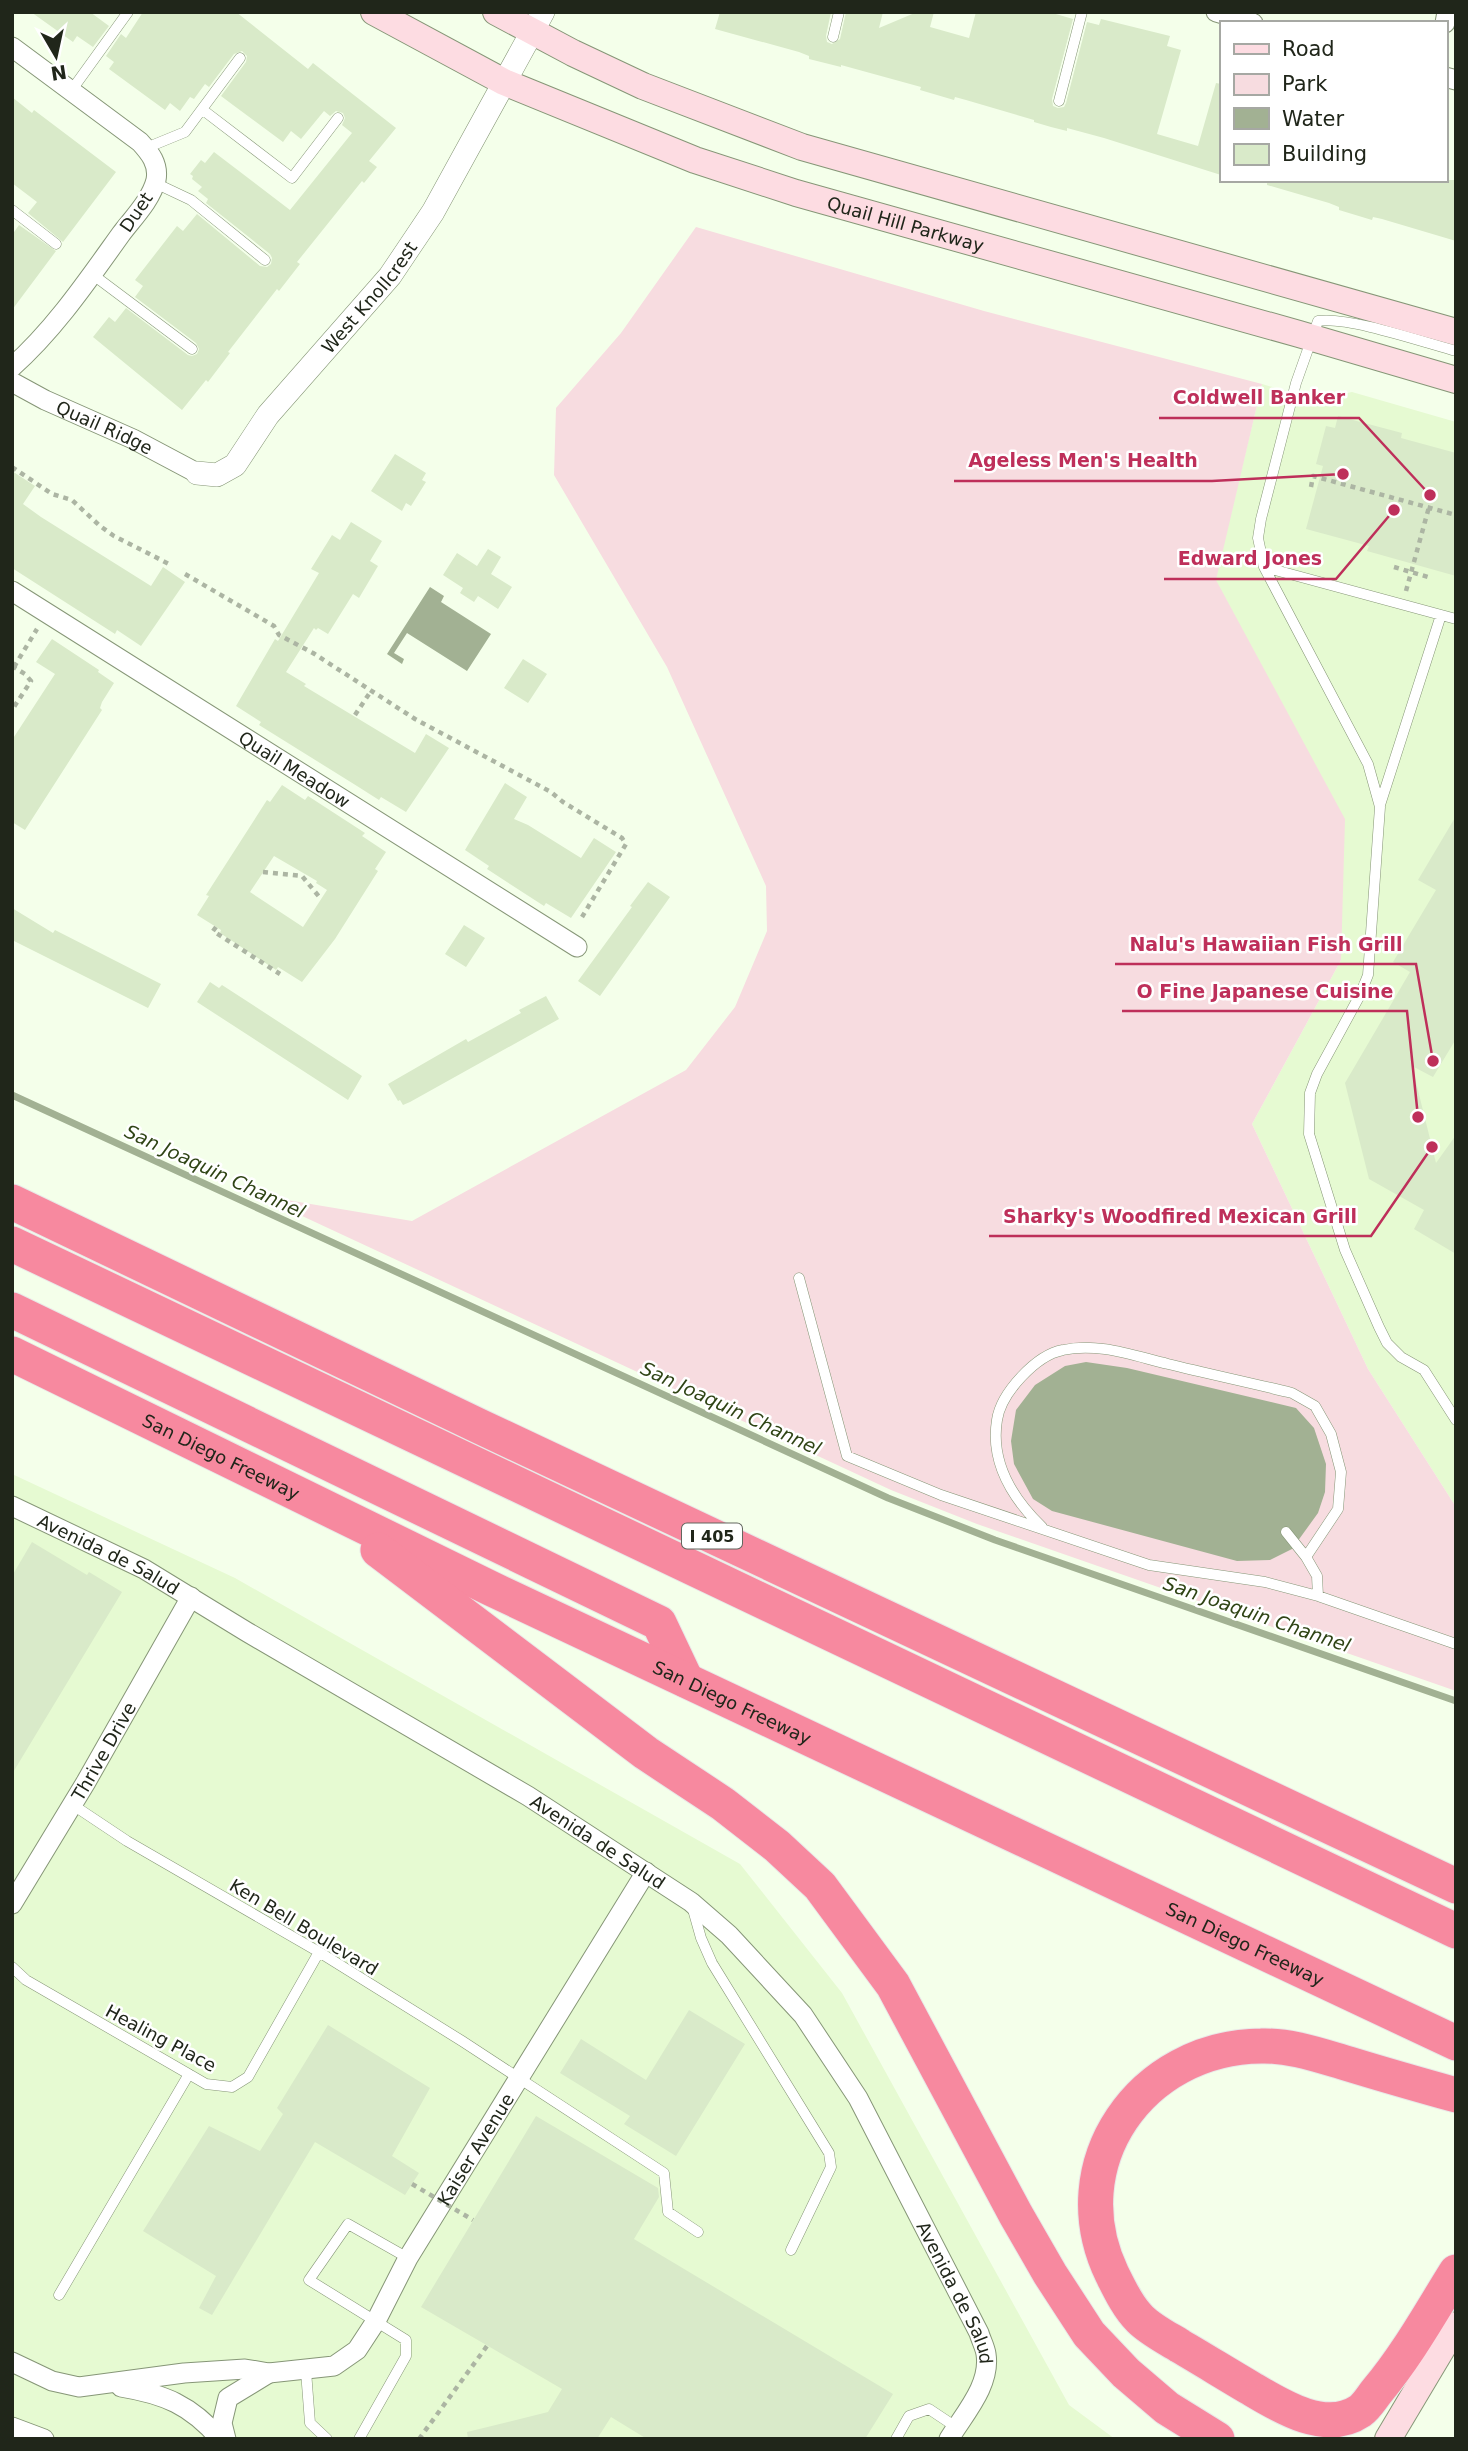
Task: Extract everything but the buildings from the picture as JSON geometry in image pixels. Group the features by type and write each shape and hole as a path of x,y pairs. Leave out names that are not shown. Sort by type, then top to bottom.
{"highway":[{"name":"I 405","path":"12,1202 481,1427 1456,1886"},
{"path":"12,1244 1456,1931"},
{"path":"12,1310 660,1623 687,1680"},
{"name":"San Diego Freeway","path":"12,1354 317,1504 1456,2043"},
{"path":"317,1504 646,1753 723,1804 778,1846 820,1886 893,1984 1016,2215 1089,2334 1126,2373 1167,2408 1217,2439"},
{"path":"1414,1867 1456,1873"},
{"path":"1456,2095 1305,2051 1263,2046 1236,2048 1205,2055 1174,2068 1132,2103 1104,2153 1097,2188 1096,2222 1102,2253 1121,2292 1141,2320 1278,2404 1315,2418 1342,2419 1361,2410 1400,2364 1456,2272"}],"main road":[{"name":"Quail Hill Parkway","path":"374,12 504,82 695,160 796,193 1456,380"},
{"path":"496,12 537,22 643,86 802,147 1456,332"},
{"path":"1388,2439 1456,2325"}],"street":[{"path":"1216,12 1246,21"},
{"name":"West Knollcrest","path":"197,473 217,475 235,465 268,415 390,276 433,212 537,22"},
{"path":"14,53 71,91 146,148"},
{"name":"Duet","path":"12,367 41,337 92,274 147,200 155,183 156,166 146,148"},
{"name":"Quail Ridge","path":"12,382 45,400 134,439 197,473"},
{"name":"Quail Meadow","path":"12,591 577,947"},
{"name":"Avenida de Salud","path":"12,1506 144,1569 417,1733 528,1796 691,1902 729,1935 803,2015 858,2098 979,2333 986,2355 985,2373 975,2399 952,2433"},
{"name":"Thrive Drive","path":"12,1904 73,1805 191,1597"},
{"name":"Kaiser Avenue","path":"12,2362 52,2381 79,2387 106,2385 133,2378 245,2368 269,2373 306,2371 334,2366 348,2358 357,2350 376,2321 408,2258 646,1872"},
{"name":"Kaiser Avenue","path":"226,2439 222,2423 229,2398 269,2373"},
{"name":"Kaiser Avenue","path":"106,2385 150,2392 184,2405 220,2439"},
{"path":"12,2427 44,2439"}],"lane":[{"path":"71,91 128,12"},
{"path":"833,37 839,12"},
{"path":"1059,102 1082,12"},
{"path":"146,148 185,132 240,58"},
{"path":"203,110 292,178 338,118"},
{"path":"155,183 191,200 265,260"},
{"path":"12,210 56,244"},
{"path":"92,274 192,349"},
{"path":"1380,807 1368,764 1264,567 1258,545 1261,519 1296,383 1318,321 1370,328 1456,351"},
{"path":"1264,567 1456,619"},
{"path":"1441,615 1380,807 1367,975 1360,995 1317,1074 1310,1093 1309,1133 1345,1250 1378,1327 1387,1343 1401,1357 1424,1370 1456,1420"},
{"path":"799,1278 847,1456 941,1495 1149,1565 1265,1582 1318,1596 1456,1644"},
{"path":"1044,1530 1024,1510 996,1457 995,1434 999,1407 1015,1383 1040,1361 1062,1350 1096,1347 1292,1393 1315,1406 1331,1434 1341,1472 1338,1509 1306,1557"},
{"path":"1286,1532 1317,1576 1318,1596"},
{"name":"Ken Bell Boulevard","path":"73,1805 127,1841 319,1952 462,2041 664,2173 668,2212 698,2232"},
{"path":"691,1902 701,1938 712,1963 829,2154 831,2167 791,2250"},
{"name":"Healing Place","path":"12,1968 26,1980 206,2084 232,2087 248,2077 319,1952"},
{"path":"12,1978 26,1980"},
{"path":"59,2295 189,2074"},
{"path":"359,2439 406,2356 406,2340 309,2280 348,2224 408,2258"},
{"path":"306,2371 310,2424 327,2439"},
{"path":"896,2439 909,2416 929,2409 952,2433"}],"path":[{"path":"12,467 52,494 72,500 114,536 171,565"},
{"path":"1311,487 1314,476 1456,515"},
{"path":"1406,592 1429,508"},
{"path":"1394,567 1429,577"},
{"path":"185,574 274,626 279,635 415,719 551,792 622,838 626,844 582,916"},
{"path":"12,710 31,681 13,667 39,626"},
{"path":"355,715 371,691"},
{"path":"263,872 302,876 321,899"},
{"path":"216,927 213,931 280,974"},
{"path":"412,2184 473,2220"},
{"path":"419,2439 487,2346"}],"shaded area":[{"path":"1262,384 1330,404 1338,395 1352,392 1456,422 1456,1507 1368,1369 1252,1124 1341,960 1215,580"},
{"path":"12,1474 235,1578 740,1864 842,1993 1069,2405 1115,2439 12,2439"}],"green space":[{"path":"696,227 984,311 1262,384 1216,580 1345,819 1341,960 1252,1124 1368,1369 1456,1507 1456,1691 977,1524 891,1490 257,1195 412,1221 686,1070 735,1007 767,931 766,886 667,667 554,475 556,408 621,333"}],"water":[{"path":"430,587 444,596 441,602 491,634 467,671 407,633 394,653 404,659 402,664 387,654"},
{"path":"1086,1362 1127,1368 1296,1408 1314,1428 1326,1464 1325,1492 1318,1513 1292,1549 1270,1560 1237,1561 1052,1511 1033,1499 1014,1464 1011,1441 1016,1410 1035,1385 1065,1366"}],"waterway":[{"name":"San Joaquin Channel","path":"12,1095 888,1498 995,1540 1456,1701"}],"place":[{"name":"Ageless Men's Health","path":"1343,474"},
{"name":"Coldwell Banker","path":"1430,495"},
{"name":"Edward Jones","path":"1394,510"},
{"name":"Nalu's Hawaiian Fish Grill","path":"1433,1061"},
{"name":"O Fine Japanese Cuisine","path":"1418,1117"},
{"name":"Sharky's Woodfired Mexican Grill","path":"1432,1147"}]}
